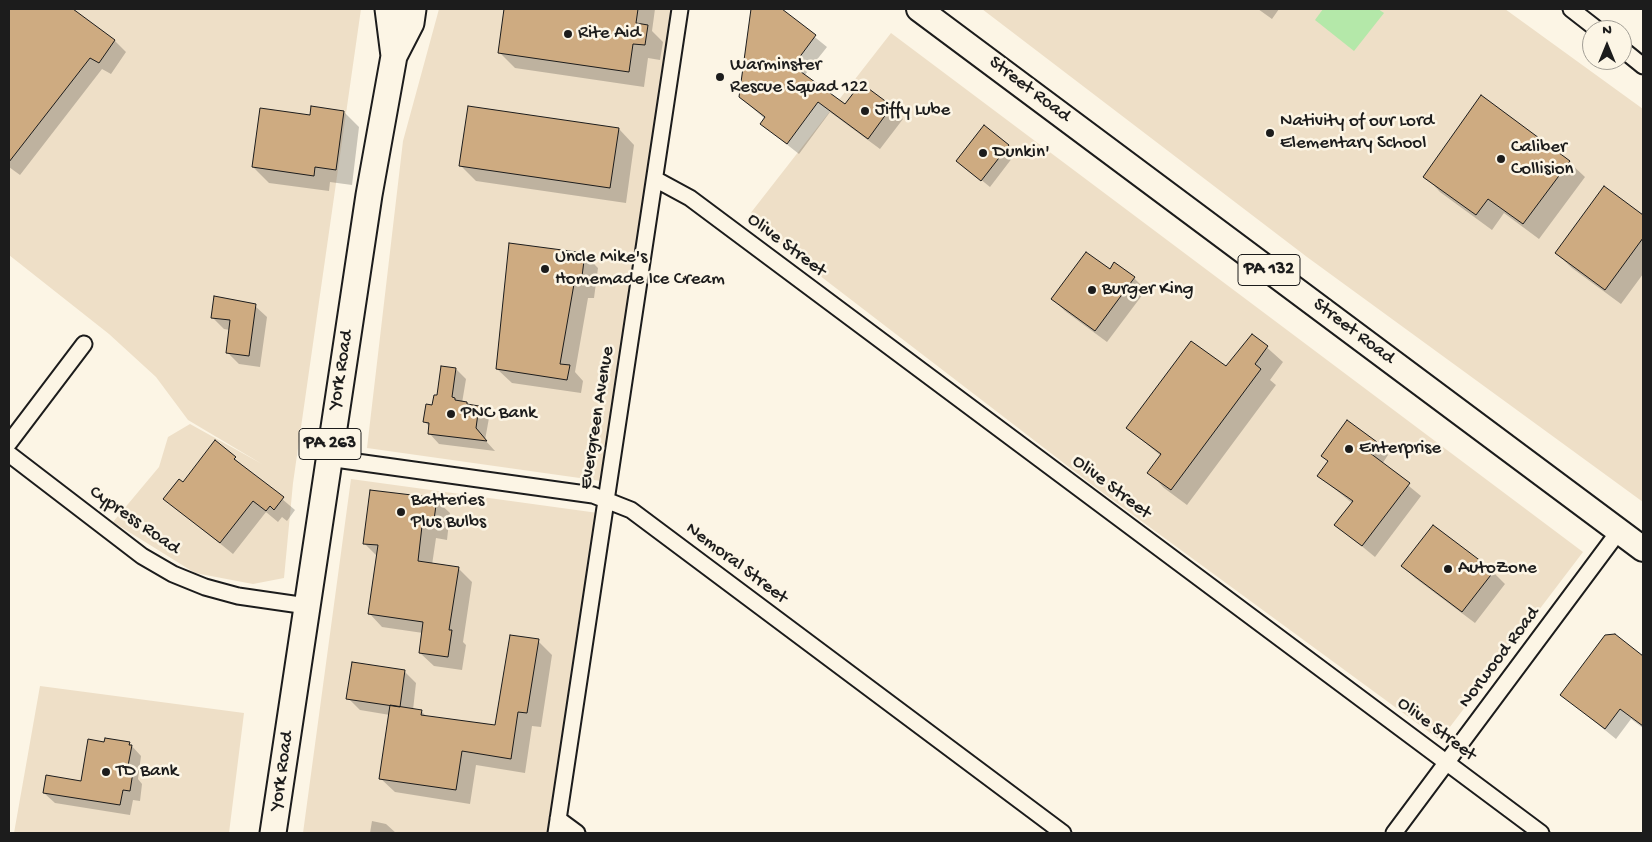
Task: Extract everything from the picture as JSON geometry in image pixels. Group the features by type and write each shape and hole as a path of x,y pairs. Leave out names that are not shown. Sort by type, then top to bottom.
{"highway":[{"name":"York Road","path":"388,9 394,56"},
{"name":"York Road","path":"273,833 368,195 394,56 411,23 413,9"}],"main road":[{"name":"Street Road","path":"919,9 1643,549"}],"street":[{"name":"Evergreen Avenue","path":"557,826 680,9"},
{"path":"1572,9 1586,20"},
{"path":"1632,57 1643,66"},
{"name":"Olive Street","path":"654,179 690,198 1541,833"},
{"path":"9,443 84,344"},
{"name":"Cypress Road","path":"9,454 142,556 173,574 204,587 238,596 307,606"},
{"name":"Nemoral Street","path":"328,458 593,495 631,510 1063,833"},
{"name":"Norwood Road","path":"1394,833 1619,531"},
{"path":"557,826 577,833"}],"shaded area":[{"path":"9,9 361,9 293,483 284,578 253,584 195,573 113,522 159,467 168,437 190,424 262,464 188,420 156,377 109,334 9,255"},
{"path":"439,9 672,9 608,482 367,448 403,141"},
{"path":"982,9 1505,9 1582,65 1582,70 1589,70 1643,109 1643,502 1307,257"},
{"path":"891,33 1583,552 1440,740 1095,487 746,219"},
{"path":"351,479 598,513 552,833 303,833"},
{"path":"40,686 244,713 229,833 14,833"}],"green space":[{"path":"1323,9 1378,9 1384,13 1354,51 1315,20"}],"building":[{"path":"9,9 73,9 115,40 99,63 90,58 9,162"},
{"name":"Rite Aid","path":"504,9 638,9 636,23 648,25 645,45 633,44 629,72 498,53"},
{"path":"751,9 782,9 816,35 793,66 845,104 861,83 892,106 868,139 818,102 787,144 760,124 765,117 739,97"},
{"name":"Caliber Collision","path":"1481,95 1570,161 1523,224 1488,199 1476,215 1423,177"},
{"path":"311,106 344,111 336,170 315,167 314,176 252,167 260,108 310,115"},
{"path":"468,106 619,128 610,188 459,166"},
{"name":"Dunkin'","path":"984,125 1009,145 981,181 956,161"},
{"path":"1604,186 1643,215 1643,238 1605,290 1555,253"},
{"path":"509,243 585,253 581,284 574,284 560,364 570,365 567,380 496,369"},
{"name":"Burger King","path":"1086,252 1110,269 1114,262 1135,277 1095,331 1051,299"},
{"path":"214,296 256,304 249,356 226,353 230,320 211,318"},
{"path":"1252,334 1268,346 1255,364 1261,369 1171,490 1147,473 1161,454 1126,428 1191,341 1226,366"},
{"name":"PNC Bank","path":"441,366 456,368 452,397 455,400 467,402 467,404 479,406 476,428 487,441 428,434 429,423 423,422 426,404 432,405 434,395 437,395"},
{"path":"1347,420 1377,442 1370,453 1410,483 1362,546 1334,525 1353,501 1317,476 1328,461 1321,456"},
{"path":"215,440 236,457 234,459 284,497 274,510 270,506 266,511 253,501 220,543 163,499 179,479 183,482"},
{"path":"370,490 437,498 433,527 422,526 418,561 459,567 449,630 452,630 448,657 419,653 423,622 368,614 378,545 363,544"},
{"name":"AutoZone","path":"1433,525 1494,571 1462,612 1401,566"},
{"path":"1615,634 1643,656 1643,726 1620,709 1605,729 1560,695 1605,635"},
{"path":"510,635 539,639 527,713 518,712 511,759 462,751 456,790 379,779 390,705 422,710 421,715 495,725"},
{"path":"352,662 405,670 400,707 346,699"},
{"name":"TD Bank","path":"105,738 130,742 129,745 132,745 127,771 133,772 130,791 123,790 120,805 43,793 46,775 81,781 88,739 104,742"}],"place":[{"name":"Rite Aid","path":"568,34"},
{"name":"Warminster Rescue Squad 122","path":"720,77"},
{"name":"Jiffy Lube","path":"865,111"},
{"name":"Nativity of our Lord Elementary School","path":"1270,133"},
{"name":"Dunkin'","path":"983,153"},
{"name":"Caliber Collision","path":"1501,159"},
{"name":"Uncle Mike's Homemade Ice Cream","path":"545,269"},
{"name":"Burger King","path":"1092,290"},
{"name":"PNC Bank","path":"451,414"},
{"name":"Enterprise","path":"1349,449"},
{"name":"Batteries Plus Bulbs","path":"401,512"},
{"name":"AutoZone","path":"1448,569"},
{"name":"TD Bank","path":"106,772"}]}
